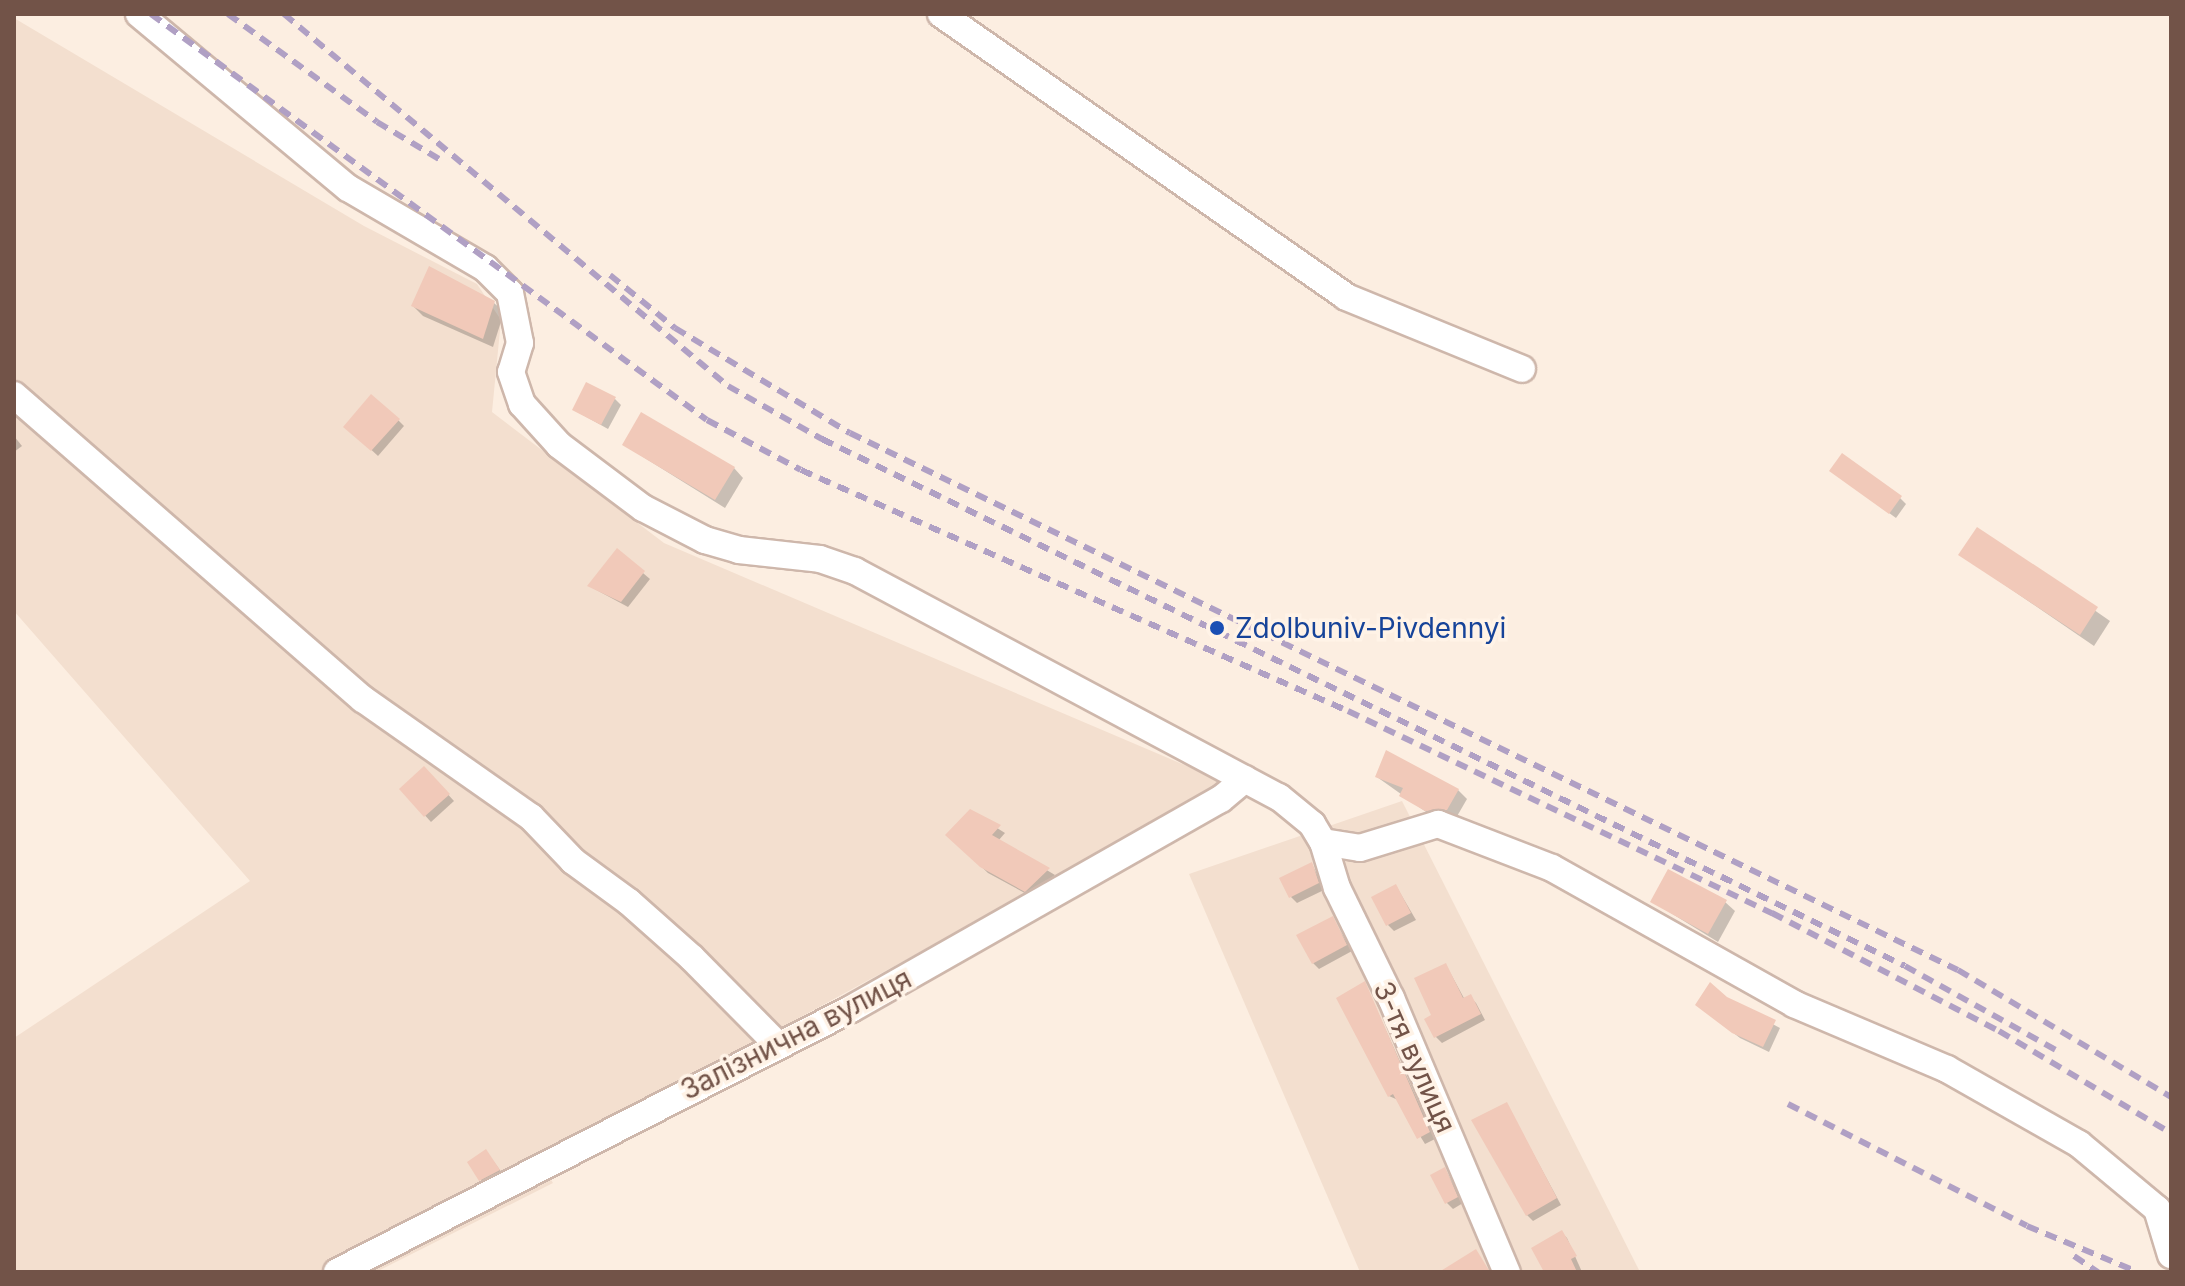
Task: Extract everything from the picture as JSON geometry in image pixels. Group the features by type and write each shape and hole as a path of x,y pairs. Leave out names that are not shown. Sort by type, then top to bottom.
{"street":[{"path":"139,14 348,188 485,268 502,285 520,322 520,343 511,372 522,404 559,445 643,508 728,547 820,559 855,571 1245,779 1312,824 1323,842 1360,848 1438,824 1552,868 1794,1004 1947,1069 2079,1144 2157,1209 2171,1255"},
{"path":"941,14 1346,297 1522,369"},
{"path":"14,395 363,699 531,817 573,861 692,958 776,1043"},
{"name":"Залізнична вулиця","path":"337,1272 516,1185 776,1043 851,1009 1221,799 1245,779"},
{"name":"3-тя вулиця","path":"1323,842 1337,888 1391,998 1507,1272"}],"shaded area":[{"path":"14,18 364,226 477,284 501,320 492,412 664,543 1229,784 538,1160 553,1183 376,1272 14,1272 14,1038 250,881 14,611"},
{"path":"1402,801 1640,1272 1360,1272 1189,874"}],"building":[{"path":"429,266 495,301 483,339 411,306"},
{"path":"586,382 616,397 601,425 572,410"},
{"path":"371,394 400,419 371,451 343,427"},
{"path":"641,412 735,467 715,500 622,445"},
{"path":"1842,453 1902,496 1889,514 1829,471"},
{"path":"1977,527 2098,607 2080,635 1958,555"},
{"path":"617,548 645,571 621,602 587,586"},
{"path":"1386,750 1459,789 1447,810 1425,811 1399,796 1403,788 1375,777"},
{"path":"424,766 450,794 424,817 399,789"},
{"path":"970,809 1001,825 992,835 1050,868 1025,892 980,867 945,835"},
{"path":"1312,862 1319,883 1289,898 1279,878"},
{"path":"1668,869 1727,900 1708,934 1650,902"},
{"path":"1396,884 1411,913 1386,926 1371,897"},
{"path":"1333,916 1347,945 1312,964 1296,935"},
{"path":"1446,963 1463,998 1471,994 1481,1014 1434,1038 1424,1019 1431,1015 1414,978"},
{"path":"1365,981 1430,1132 1417,1139 1393,1094 1388,1097 1336,998"},
{"path":"1710,982 1727,997 1776,1020 1763,1047 1732,1033 1695,1005"},
{"path":"1507,1102 1557,1198 1526,1216 1471,1120"},
{"path":"486,1149 500,1170 479,1181 467,1162"},
{"path":"1445,1167 1458,1197 1445,1204 1430,1175"},
{"path":"1562,1230 1577,1256 1571,1259 1577,1272 1544,1272 1531,1248"},
{"path":"1476,1249 1490,1272 1439,1272"}],"railway":[{"path":"151,14 707,420 801,470 1348,711 1772,913 1999,1031 2171,1133"},
{"path":"228,14 377,122 439,159"},
{"path":"284,14 728,386 822,439 1905,966 2061,1053"},
{"path":"610,275 675,328 850,433 1958,970 2171,1097"},
{"path":"1788,1104 2027,1226 2138,1272"},
{"path":"2074,1256 2098,1272"}],"place":[{"name":"Zdolbuniv-Pivdennyi","path":"1217,628"}]}
